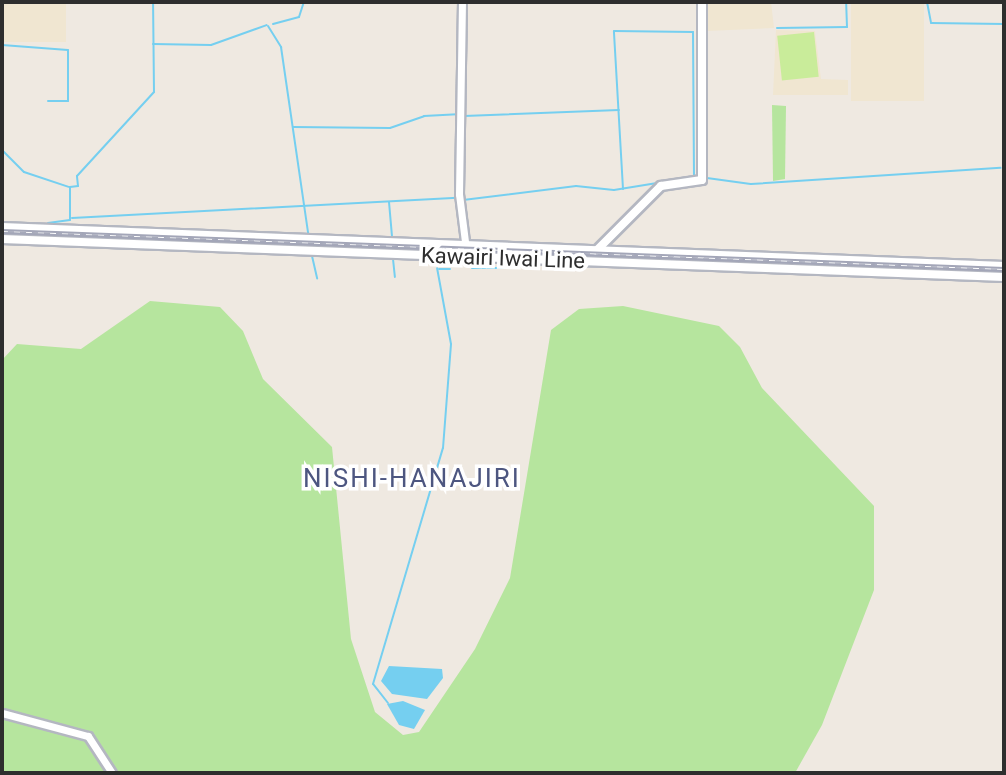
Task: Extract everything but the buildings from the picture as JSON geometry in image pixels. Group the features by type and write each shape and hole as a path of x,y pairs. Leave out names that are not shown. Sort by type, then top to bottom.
{"main road":[{"path":"589,262 597,250 661,186 702,180 702,2"},
{"name":"Kawairi Iwai Line","path":"2,227 1004,266"},
{"name":"Kawairi Iwai Line","path":"2,239 1004,277"}],"street":[{"path":"462,2 459,198 467,257"},
{"path":"2,713 88,736 112,773"}],"shaded area":[{"path":"2,2 66,2 66,42 2,42"},
{"path":"707,2 771,2 774,28 707,31"},
{"path":"851,2 924,2 924,101 851,101"},
{"path":"776,30 815,31 821,79 848,80 848,95 773,95"}],"green space":[{"path":"814,32 819,77 782,81 777,36"},
{"path":"772,105 786,106 785,179 773,181"},
{"path":"150,301 220,307 243,331 263,379 332,447 351,639 375,712 403,735 419,732 475,649 510,578 551,330 579,309 623,306 719,326 740,347 762,388 874,506 874,590 822,725 795,773 2,773 2,360 17,344 81,349"}],"water":[{"path":"389,666 442,669 443,678 427,699 392,694 381,681"},
{"path":"403,701 425,710 414,729 399,725 387,704"}],"waterway":[{"path":"48,223 70,220 70,187 78,186 77,176 154,92 153,2"},
{"path":"273,24 299,17 304,2"},
{"path":"698,2 698,13"},
{"path":"777,28 847,27 846,2"},
{"path":"927,2 931,23 1004,24"},
{"path":"706,16 706,162"},
{"path":"153,44 211,45 267,25"},
{"path":"268,26 281,47 308,233"},
{"path":"623,189 614,31 693,32 694,175"},
{"path":"2,45 68,50 68,101 48,101"},
{"path":"464,116 619,110"},
{"path":"293,127 390,128 424,116 457,114"},
{"path":"698,115 698,145"},
{"path":"2,150 24,172 69,187"},
{"path":"707,178 751,184 1000,168"},
{"path":"463,200 576,186 614,190 694,177"},
{"path":"72,218 457,198"},
{"path":"389,202 392,236"},
{"path":"312,256 317,278"},
{"path":"393,259 395,277"},
{"path":"388,703 373,684 443,448 451,344 437,268"},
{"path":"472,268 507,268"},
{"path":"439,269 450,269"}],"railway":[{"path":"2,231 1004,269"}],"district":[{"name":"NISHI-HANAJIRI","path":"412,479"}]}
